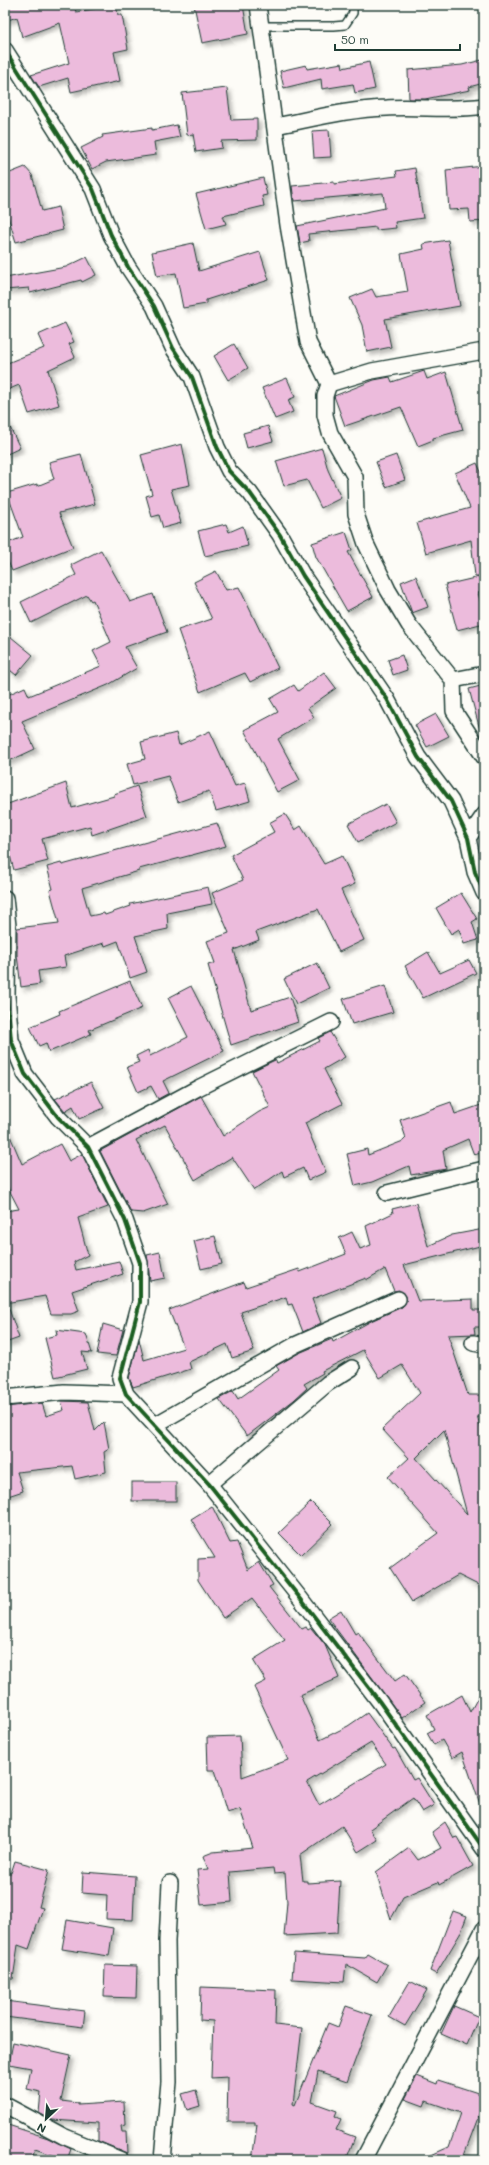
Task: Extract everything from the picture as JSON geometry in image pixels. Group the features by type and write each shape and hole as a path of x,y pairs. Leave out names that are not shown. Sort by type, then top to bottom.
{"street":[{"path":"258,5 276,126 288,225 308,342 329,384 325,396 326,415 330,433 355,477 356,514 366,544 388,590 409,625 453,680 454,711 466,732 484,757"},
{"path":"5,50 93,189 110,234 128,267 154,306 173,348 192,377 217,447 230,471 250,493 280,535 303,576 387,700 418,757 451,802 468,838 475,872 484,893"},
{"path":"276,126 346,112 386,108 469,108 484,106"},
{"path":"329,384 372,371 484,351"},
{"path":"453,680 484,674"},
{"path":"468,838 484,815"},
{"path":"5,898 8,926 8,1041 25,1074 58,1118 88,1147 125,1220 140,1263 140,1302 120,1378 126,1394 208,1484 300,1598 379,1701 484,1849"},
{"path":"88,1147 198,1088 331,1022"},
{"path":"387,1193 484,1169"},
{"path":"155,1425 295,1344 398,1299"},
{"path":"208,1484 328,1383 352,1368"},
{"path":"5,1398 64,1392 126,1394"},
{"path":"162,2160 169,2082 167,1941 170,1883"},
{"path":"362,2160 484,1929"},
{"path":"5,2104 63,2136 121,2160"}],"lane":[{"path":"261,26 345,25 353,13 353,5"}],"building":[{"path":"5,5 74,5 76,12 116,5 118,15 122,15 128,49 114,52 120,81 71,92 68,78 39,87 31,75 69,63 60,23 22,37 17,17 5,21"},
{"path":"194,5 243,5 248,34 202,43"},
{"path":"482,60 484,83 469,87 470,90 425,99 409,99 408,70 462,65"},
{"path":"369,62 375,89 355,93 353,84 322,89 321,79 284,88 280,71 306,65 307,69 342,63 343,68"},
{"path":"227,88 231,120 257,119 257,140 221,141 222,148 196,152 193,134 187,135 182,93"},
{"path":"177,125 180,137 154,142 156,155 106,162 92,169 81,148 103,137 102,135 152,128 152,130"},
{"path":"329,130 331,157 314,158 312,131"},
{"path":"484,166 484,221 470,222 469,209 449,210 446,170"},
{"path":"25,167 32,175 42,211 58,207 63,230 16,242 5,207 5,175"},
{"path":"415,168 423,218 395,222 396,228 376,230 376,227 308,234 309,241 300,243 297,226 385,208 383,193 294,201 292,186 334,182 334,184 397,176 396,171"},
{"path":"263,178 267,195 262,196 264,206 223,216 226,224 206,229 196,194"},
{"path":"448,240 460,306 385,319 391,347 367,352 362,325 350,298 372,289 376,297 408,292 401,254 424,249 423,244"},
{"path":"193,243 199,271 260,252 269,280 206,300 206,304 183,308 176,273 157,276 152,252"},
{"path":"87,257 96,275 82,282 81,280 30,293 29,288 5,290 5,278 66,267"},
{"path":"65,323 74,342 69,344 75,357 48,370 59,405 29,414 19,385 5,391 5,364 44,348 38,335"},
{"path":"234,344 248,368 228,380 214,356"},
{"path":"424,371 427,379 446,372 463,430 433,438 433,440 418,446 401,407 345,426 334,396 374,380 390,377 392,382"},
{"path":"287,378 295,397 288,400 293,412 275,419 262,388"},
{"path":"5,417 20,448 5,455"},
{"path":"268,426 273,441 247,448 243,433"},
{"path":"182,444 190,485 171,489 181,523 163,528 159,515 152,517 146,496 152,494 141,455"},
{"path":"322,448 328,470 341,498 321,508 307,480 284,486 276,461"},
{"path":"81,454 95,504 59,513 73,547 12,571 5,554 5,544 23,537 7,493 37,484 37,486 54,479 49,462"},
{"path":"396,455 405,480 386,487 376,462"},
{"path":"477,463 484,479 484,576 475,576 471,540 426,553 417,523 470,508 455,473"},
{"path":"226,524 229,532 243,526 248,546 205,556 198,531"},
{"path":"346,532 352,550 348,552 373,597 347,611 316,557 312,543"},
{"path":"101,550 130,602 153,594 167,632 125,647 137,668 108,685 22,721 35,749 5,763 5,696 25,687 29,696 101,666 93,651 111,642 93,600 91,601 87,595 31,623 21,602 76,575 71,565"},
{"path":"216,571 226,590 239,587 278,668 250,682 245,673 200,692 178,630 212,619 194,582"},
{"path":"416,576 428,607 412,613 401,582"},
{"path":"479,577 483,592 478,593 484,614 484,623 457,630 445,585"},
{"path":"5,632 33,655 16,675 5,666"},
{"path":"402,655 407,670 393,675 388,660"},
{"path":"324,672 336,688 308,708 314,717 278,739 300,780 277,792 244,730 278,712 270,699 294,685 298,691"},
{"path":"484,685 484,729 480,730 469,689"},
{"path":"436,714 449,736 427,747 415,725"},
{"path":"210,731 235,786 245,783 250,801 216,811 209,791 178,802 168,776 133,785 127,764 145,759 141,742 176,733 179,745"},
{"path":"66,783 72,808 114,796 114,794 137,786 147,816 92,835 90,826 42,839 48,861 14,870 5,839 5,805"},
{"path":"386,804 396,822 358,842 348,824"},
{"path":"285,814 295,830 301,826 324,864 342,856 355,884 341,890 364,940 339,952 318,909 256,932 259,940 234,950 251,1010 290,997 298,1022 231,1045 208,965 215,963 207,941 229,933 212,893 243,880 231,855 274,832 269,823"},
{"path":"217,823 226,846 139,869 139,871 82,888 90,916 104,913 105,915 131,906 130,904 208,887 212,904 167,913 168,929 135,936 147,972 130,978 118,941 105,946 104,943 64,956 66,967 38,971 40,984 21,987 17,955 17,928 59,923 50,890 53,889 47,867 61,863 62,865"},
{"path":"461,893 477,919 472,922 478,940 464,944 459,929 451,934 436,908"},
{"path":"428,952 440,973 469,960 476,973 423,998 405,966"},
{"path":"317,963 329,988 296,1004 284,979"},
{"path":"130,981 142,1008 89,1030 91,1034 49,1052 46,1043 39,1046 30,1027 60,1014 59,1011"},
{"path":"191,986 224,1051 163,1081 169,1093 158,1099 151,1086 138,1092 127,1067 139,1062 136,1056 148,1050 150,1056 188,1037 168,998"},
{"path":"385,986 393,1012 352,1024 343,999"},
{"path":"330,1032 345,1057 324,1069 342,1104 305,1123 326,1172 308,1180 303,1168 284,1177 282,1171 254,1190 232,1157 195,1180 165,1125 136,1140 168,1204 143,1213 131,1212 100,1151 201,1096 223,1136 259,1112 270,1107 252,1071 275,1060 277,1063 320,1041 318,1038"},
{"path":"91,1082 104,1108 79,1119 73,1106 65,1111 55,1099"},
{"path":"451,1102 455,1114 484,1104 484,1152 474,1155 468,1139 443,1150 446,1169 411,1175 409,1166 372,1182 355,1186 347,1154 367,1149 368,1155 403,1141 406,1138 400,1120"},
{"path":"5,1124 22,1164 60,1144 69,1161 82,1154 108,1207 78,1218 88,1255 74,1262 76,1270 119,1261 123,1274 72,1291 79,1311 71,1314 51,1314 45,1296 5,1303 5,1211 19,1209 5,1182"},
{"path":"416,1203 428,1246 452,1235 484,1229 484,1245 404,1265 418,1301 473,1299 473,1310 482,1310 483,1327 474,1327 475,1334 448,1335 468,1395 484,1395 484,1417 477,1417 484,1436 484,1562 481,1562 484,1563 484,1588 458,1575 412,1602 390,1568 438,1533 388,1477 409,1458 382,1429 420,1393 402,1365 380,1378 363,1350 322,1371 323,1373 304,1384 307,1388 294,1400 247,1436 219,1399 233,1391 238,1399 279,1370 276,1366 299,1353 332,1339 333,1342 373,1320 402,1307 405,1304 406,1296 399,1290 394,1291 385,1269 366,1280 366,1278 312,1299 321,1323 303,1332 292,1304 288,1305 286,1297 241,1312 254,1351 232,1358 227,1344 189,1362 191,1369 133,1387 129,1378 139,1339 144,1360 184,1348 169,1310 244,1282 246,1287 299,1269 300,1272 346,1254 339,1238 352,1232 360,1249 371,1245 366,1226 393,1213 392,1209","holes":["444,1430 467,1514 416,1458"]},
{"path":"215,1236 222,1264 201,1269 194,1241"},
{"path":"160,1252 165,1278 150,1281 147,1255"},
{"path":"7,1303 19,1338 5,1343 5,1304"},
{"path":"103,1324 123,1330 116,1356 97,1354"},
{"path":"56,1330 86,1334 92,1353 82,1352 87,1369 55,1377 45,1338 57,1335"},
{"path":"61,1401 88,1402 95,1431 104,1422 109,1449 104,1452 106,1472 75,1479 72,1466 17,1472 23,1491 5,1497 5,1407 42,1403 46,1416 64,1410"},
{"path":"132,1482 176,1482 176,1501 132,1501"},
{"path":"311,1502 333,1524 301,1555 279,1533"},
{"path":"212,1506 230,1543 237,1542 248,1570 259,1562 273,1585 269,1587 302,1629 306,1627 308,1630 311,1628 325,1645 339,1678 300,1695 320,1740 348,1726 367,1713 393,1749 395,1748 413,1780 417,1778 434,1805 422,1812 413,1798 370,1829 377,1840 358,1852 342,1826 300,1855 303,1881 307,1881 307,1883 340,1881 337,1933 284,1936 287,1902 285,1873 274,1874 273,1868 230,1872 232,1902 201,1905 197,1870 208,1869 203,1856 213,1852 253,1848 240,1809 227,1813 214,1770 208,1770 207,1737 240,1736 242,1777 288,1760 254,1687 266,1681 253,1660 285,1640 252,1598 223,1618 198,1580 198,1559 215,1558 191,1519","holes":["371,1743 386,1764 319,1805 307,1782"]},
{"path":"341,1610 355,1634 358,1632 395,1681 405,1674 425,1702 402,1718 328,1618"},
{"path":"484,1686 484,1809 482,1810 462,1752 452,1758 442,1740 434,1745 427,1733 434,1729 427,1715 462,1695 470,1712"},
{"path":"445,1822 454,1838 457,1837 473,1866 439,1885 438,1882 403,1897 391,1919 376,1872 409,1848 418,1860 441,1848 432,1832"},
{"path":"15,1861 49,1870 39,1907 43,1908 29,1949 18,1945 13,1979 5,1979 5,1873 11,1873"},
{"path":"83,1872 135,1876 133,1920 106,1919 107,1895 82,1893"},
{"path":"453,1911 467,1916 460,1934 436,1974 430,1971"},
{"path":"67,1920 113,1928 109,1956 62,1949"},
{"path":"294,1953 365,1958 368,1954 387,1965 377,1982 346,1964 344,1982 292,1979"},
{"path":"105,1965 137,1966 136,1998 104,1997"},
{"path":"410,1981 427,1990 405,2026 389,2017"},
{"path":"201,1987 276,1990 275,2025 302,2028 293,2104 295,2105 328,2023 338,2027 346,2006 372,2015 347,2082 318,2072 312,2102 337,2111 335,2116 341,2119 336,2130 355,2137 346,2160 252,2160 257,2125 255,2125 255,2122 227,2122 228,2077 211,2078 213,2021 200,2020"},
{"path":"5,2001 85,2011 83,2027 5,2017"},
{"path":"454,2006 479,2017 467,2045 441,2034"},
{"path":"13,2042 71,2055 61,2101 78,2103 78,2105 124,2102 125,2125 121,2126 122,2132 126,2132 127,2153 98,2141 98,2123 52,2120 39,2113 41,2092 27,2089 31,2068 9,2064"},
{"path":"417,2076 437,2084 438,2080 484,2095 484,2102 462,2160 420,2160 449,2147 461,2113 426,2101 424,2106 405,2099"},
{"path":"196,2090 200,2106 187,2110 182,2094"},
{"path":"5,2124 48,2138 71,2149 67,2160 35,2149 32,2160 5,2160"}],"cycle path":[{"path":"5,50 93,189 111,235 128,267 154,306 173,348 192,377 217,447 229,471 250,493 280,535 303,576 387,699 418,757 451,801 468,838 475,872 484,893"},
{"path":"5,898 8,926 7,996 11,1040 25,1074 58,1117 88,1147 125,1220 140,1263 140,1302 120,1378 126,1394 209,1484 300,1598 379,1701 484,1849"}]}
